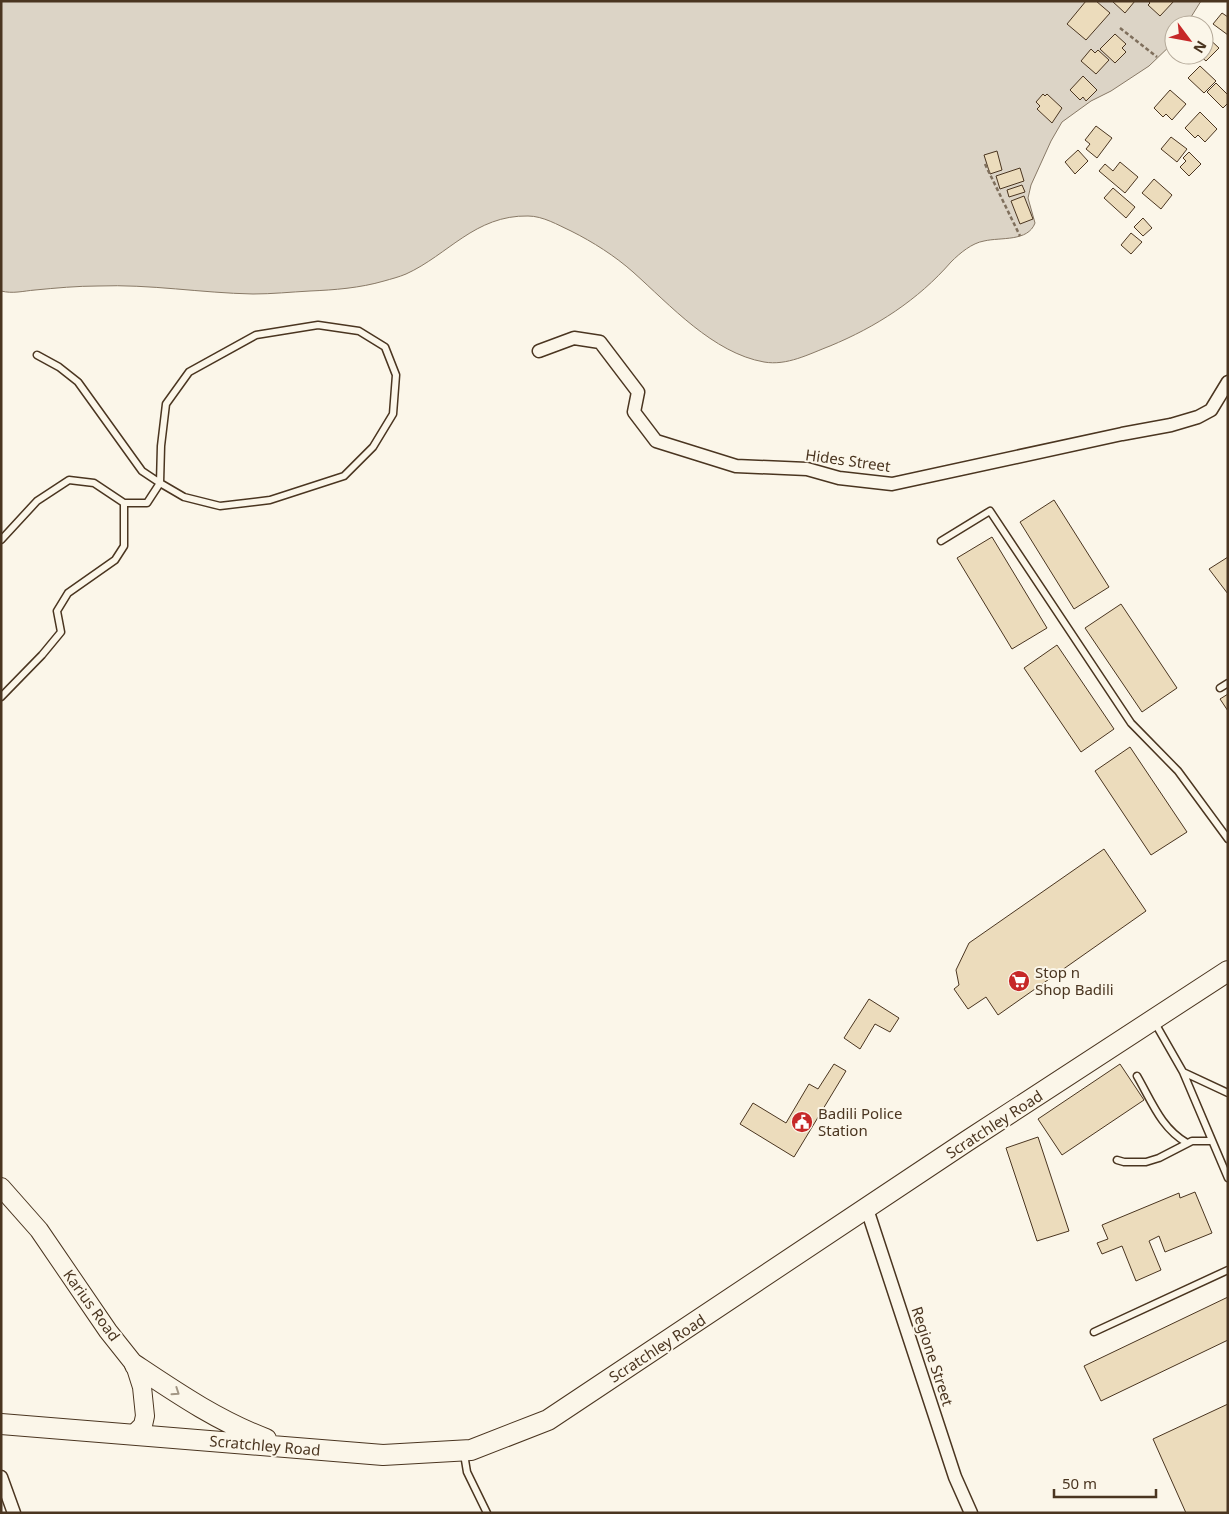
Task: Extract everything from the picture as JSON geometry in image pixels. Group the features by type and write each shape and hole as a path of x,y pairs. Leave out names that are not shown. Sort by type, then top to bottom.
{"main road":[{"name":"Scratchley Road","path":"1,1424 383,1455 471,1450 548,1420 867,1209 966,1141 1228,970"},
{"path":"136,1365 211,1414 244,1431 289,1448"}],"street":[{"name":"Hides Street","path":"539,352 574,338 600,342 638,392 634,412 656,441 736,466 807,469 839,478 892,484 1171,425 1198,417 1211,410 1228,382"},
{"name":"Karius Road","path":"1,1187 39,1230 108,1331 136,1365 142,1387 145,1416 143,1425 134,1434"},
{"name":"Regione Street","path":"867,1209 955,1477 971,1513"},
{"path":"1,1477 14,1513"}],"lane":[{"path":"1,540 37,501 69,480 94,483 124,503 147,503 160,483 161,446 166,404 190,372 256,335 318,325 359,331 385,346 396,376 393,414 373,447 344,476 270,500 220,506 184,497 160,483 142,471 78,382 59,367 37,355"},
{"path":"1,697 42,655 61,632 57,611 68,592 116,560 124,546 124,503"},
{"path":"941,541 990,512 1131,722 1178,771 1228,839"},
{"path":"1220,688 1228,683"},
{"path":"1153,1020 1184,1072 1211,1141 1228,1178"},
{"path":"1184,1072 1228,1093"},
{"path":"1138,1076 1166,1127 1187,1143"},
{"path":"1117,1160 1124,1162 1146,1162 1159,1158 1192,1141 1211,1141"},
{"path":"1094,1332 1228,1270"},
{"path":"464,1451 467,1472 487,1513"}],"path":[{"path":"1120,28 1157,57"},
{"path":"985,164 1020,236"}],"shaded area":[{"path":"1,1 1201,1 1192,15 1164,15 1164,52 1149,66 1111,91 1091,101 1062,122 1031,185 1028,198 1035,223 1031,229 1013,238 984,241 971,246 958,255 925,288 880,321 847,338 806,356 789,361 764,362 745,357 727,349 693,326 633,272 611,255 571,231 534,216 509,217 492,222 477,229 406,274 356,287 253,294 117,286 74,287 14,292 1,291"}],"building":[{"path":"1086,1 1096,1 1110,13 1086,40 1067,24"},
{"path":"1112,1 1135,1 1125,13"},
{"path":"1148,1 1174,1 1160,16 1148,5 1150,3"},
{"path":"1222,13 1228,17 1228,35 1214,25"},
{"path":"1115,34 1126,44 1122,48 1126,52 1115,63 1100,49"},
{"path":"1214,43 1219,48 1214,53"},
{"path":"1091,49 1095,53 1098,50 1109,60 1096,74 1081,61"},
{"path":"1200,66 1216,81 1204,93 1188,78"},
{"path":"1083,76 1097,90 1086,101 1083,97 1080,100 1070,90"},
{"path":"1216,83 1228,95 1228,103 1223,108 1207,92"},
{"path":"1170,90 1186,104 1172,120 1166,114 1163,117 1154,108"},
{"path":"1043,94 1045,96 1047,94 1062,108 1052,123 1037,109 1040,106 1036,102"},
{"path":"1200,112 1217,129 1205,142 1198,135 1195,138 1185,128"},
{"path":"1096,126 1112,138 1097,158 1086,149 1090,144 1085,140"},
{"path":"1171,137 1187,149 1177,162 1161,149"},
{"path":"1078,150 1088,161 1075,174 1065,162"},
{"path":"997,151 1002,170 990,174 984,155"},
{"path":"1189,152 1201,164 1189,176 1180,167 1186,161 1183,158"},
{"path":"1120,162 1138,177 1125,193 1099,171 1105,164 1113,171"},
{"path":"1020,168 1024,181 1000,189 996,176"},
{"path":"1154,179 1172,195 1161,209 1142,193"},
{"path":"1022,185 1025,192 1009,197 1007,190"},
{"path":"1113,188 1135,207 1126,218 1104,198"},
{"path":"1024,196 1033,219 1020,224 1011,201"},
{"path":"1143,218 1152,228 1143,236 1134,227"},
{"path":"1131,233 1142,242 1131,254 1121,245"},
{"path":"1054,500 1109,587 1074,609 1020,522"},
{"path":"992,537 1047,628 1012,649 957,558"},
{"path":"1228,557 1228,594 1209,569"},
{"path":"1121,604 1177,688 1142,712 1085,628"},
{"path":"1057,645 1114,729 1081,752 1024,668"},
{"path":"1228,694 1228,711 1220,699"},
{"path":"1130,747 1187,832 1151,855 1095,771"},
{"path":"1104,849 1146,911 998,1015 986,997 968,1009 954,989 959,985 956,970 969,943"},
{"path":"869,999 899,1018 890,1032 875,1024 860,1049 844,1038"},
{"path":"834,1064 846,1071 794,1157 740,1124 753,1103 786,1123 809,1084 818,1089"},
{"path":"1120,1064 1144,1100 1062,1155 1038,1119"},
{"path":"1038,1137 1069,1231 1037,1241 1006,1148"},
{"path":"1195,1192 1212,1233 1165,1252 1159,1236 1149,1241 1161,1270 1136,1281 1122,1246 1102,1254 1097,1243 1108,1239 1102,1225 1179,1193 1180,1198"},
{"path":"1228,1297 1228,1340 1101,1401 1084,1366"},
{"path":"1228,1404 1228,1513 1186,1513 1153,1439"}],"place":[{"name":"Stop n Shop Badili","path":"1019,981"},
{"name":"Badili Police Station","path":"802,1122"}]}
